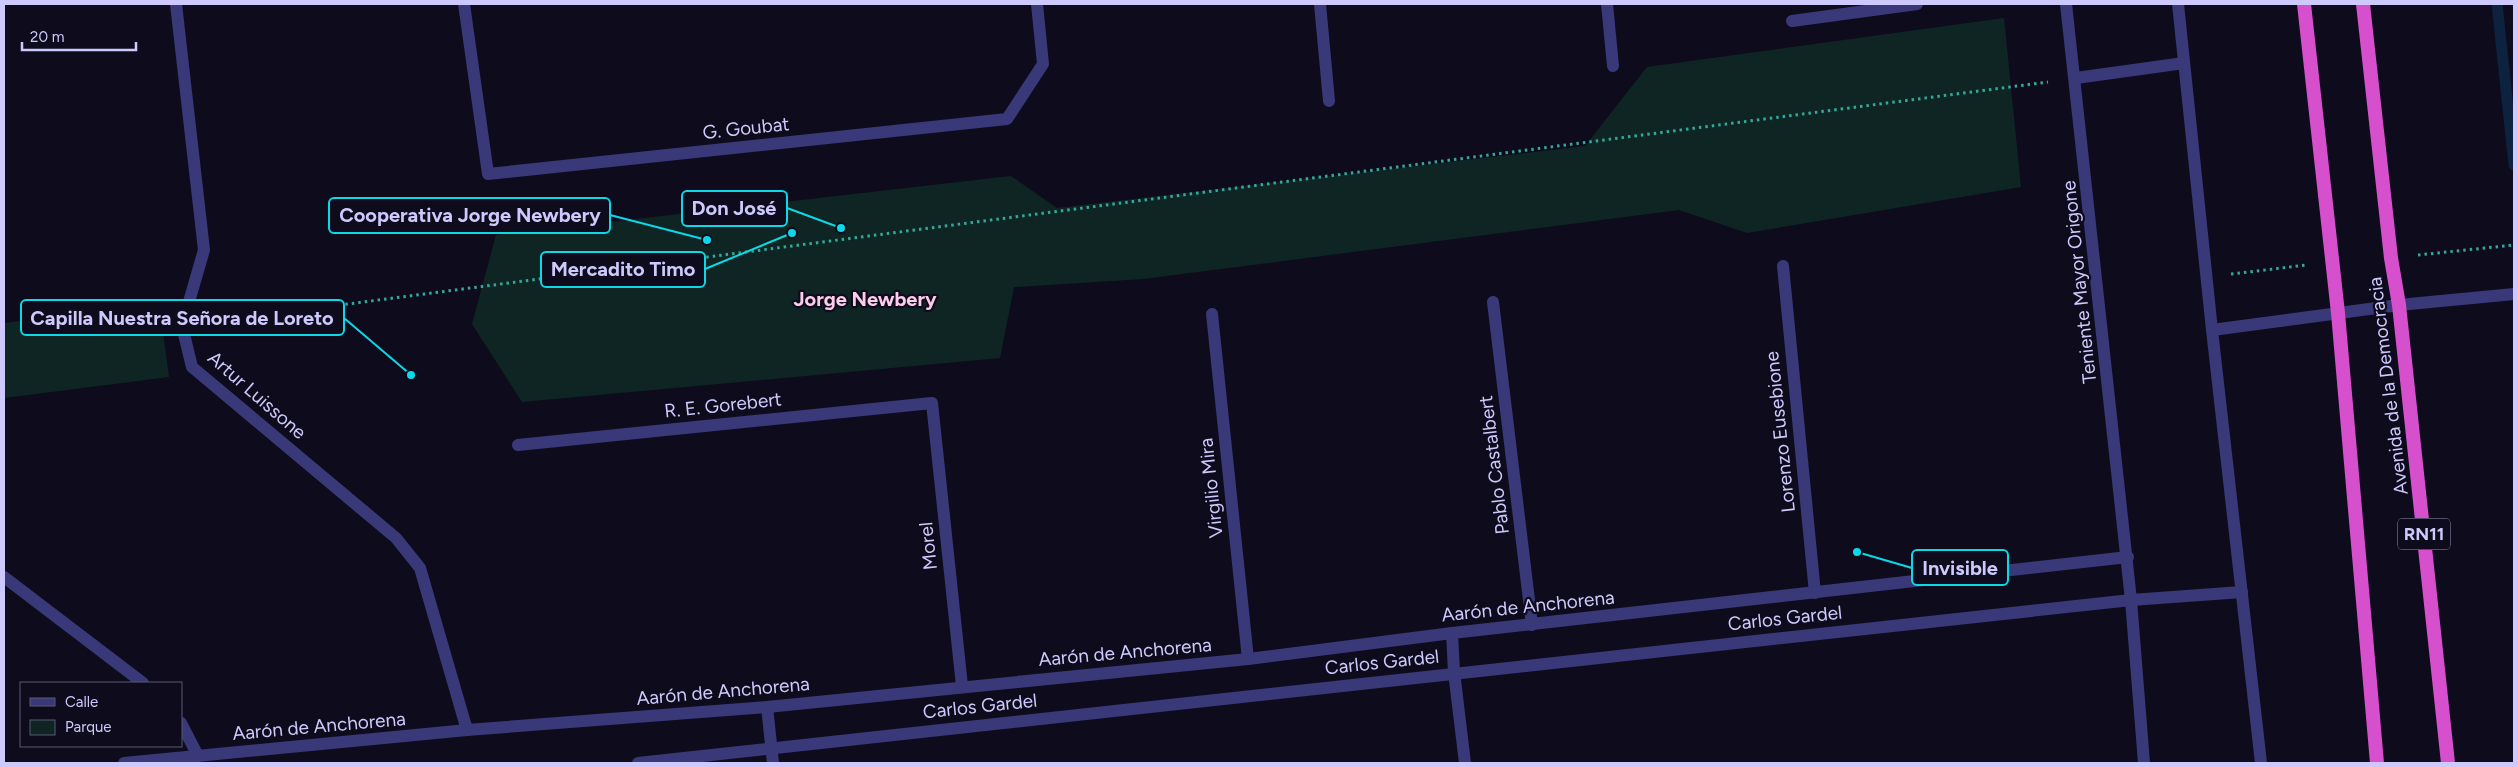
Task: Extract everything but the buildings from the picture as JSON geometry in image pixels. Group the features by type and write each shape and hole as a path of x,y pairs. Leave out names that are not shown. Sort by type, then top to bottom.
{"highway":[{"path":"2304,4 2338,313 2377,763"},
{"name":"Avenida de la Democracia","path":"2363,4 2391,258 2399,305 2448,763"}],"street":[{"name":"Artur Luissone","path":"176,4 204,250 182,326 192,367 396,538 420,568 467,730"},
{"name":"G. Goubat","path":"464,4 488,174 1007,119 1043,64 1037,4"},
{"path":"1320,4 1329,102"},
{"path":"1607,4 1613,66"},
{"path":"1792,21 1917,4"},
{"name":"Teniente Mayor Origone","path":"2066,4 2076,78 2128,557 2144,763"},
{"path":"2178,4 2212,330 2261,763"},
{"path":"2076,78 2184,63"},
{"name":"Lorenzo Eusebione","path":"1783,266 1815,594"},
{"path":"2212,330 2399,305 2514,294"},
{"name":"Pablo Castalbert","path":"1493,302 1532,625"},
{"name":"Virgilio Mira","path":"1212,314 1248,659"},
{"name":"R. E. Gorebert","path":"518,445 932,403"},
{"name":"Morel","path":"932,403 962,686"},
{"name":"Aarón de Anchorena","path":"124,763 467,730 768,707 962,686 1248,659 1452,633 1815,594 2128,557"},
{"path":"4,577 142,682"},
{"name":"Carlos Gardel","path":"638,763 1454,672 2132,600 2242,592"},
{"path":"1452,633 1454,672 1465,763"},
{"path":"768,707 773,763"},
{"path":"182,725 198,756"}],"path":[{"path":"182,326 2076,78"}],"green space":[{"path":"2004,18 2021,187 1747,233 1679,210 1143,279 1014,287 1000,358 522,402 472,324 496,235 1011,176 1057,208 1585,146 1647,67"},
{"path":"159,303 169,377 4,398 4,323"}],"waterway":[{"path":"2497,4 2514,165"}],"place":[{"name":"Don José","path":"841,228"},
{"name":"Mercadito Timo","path":"792,233"},
{"name":"Cooperativa Jorge Newbery","path":"707,240"},
{"name":"Capilla Nuestra Señora de Loreto","path":"411,375"},
{"name":"Invisible","path":"1857,552"}],"district":[{"name":"Jorge Newbery","path":"865,299"}]}
